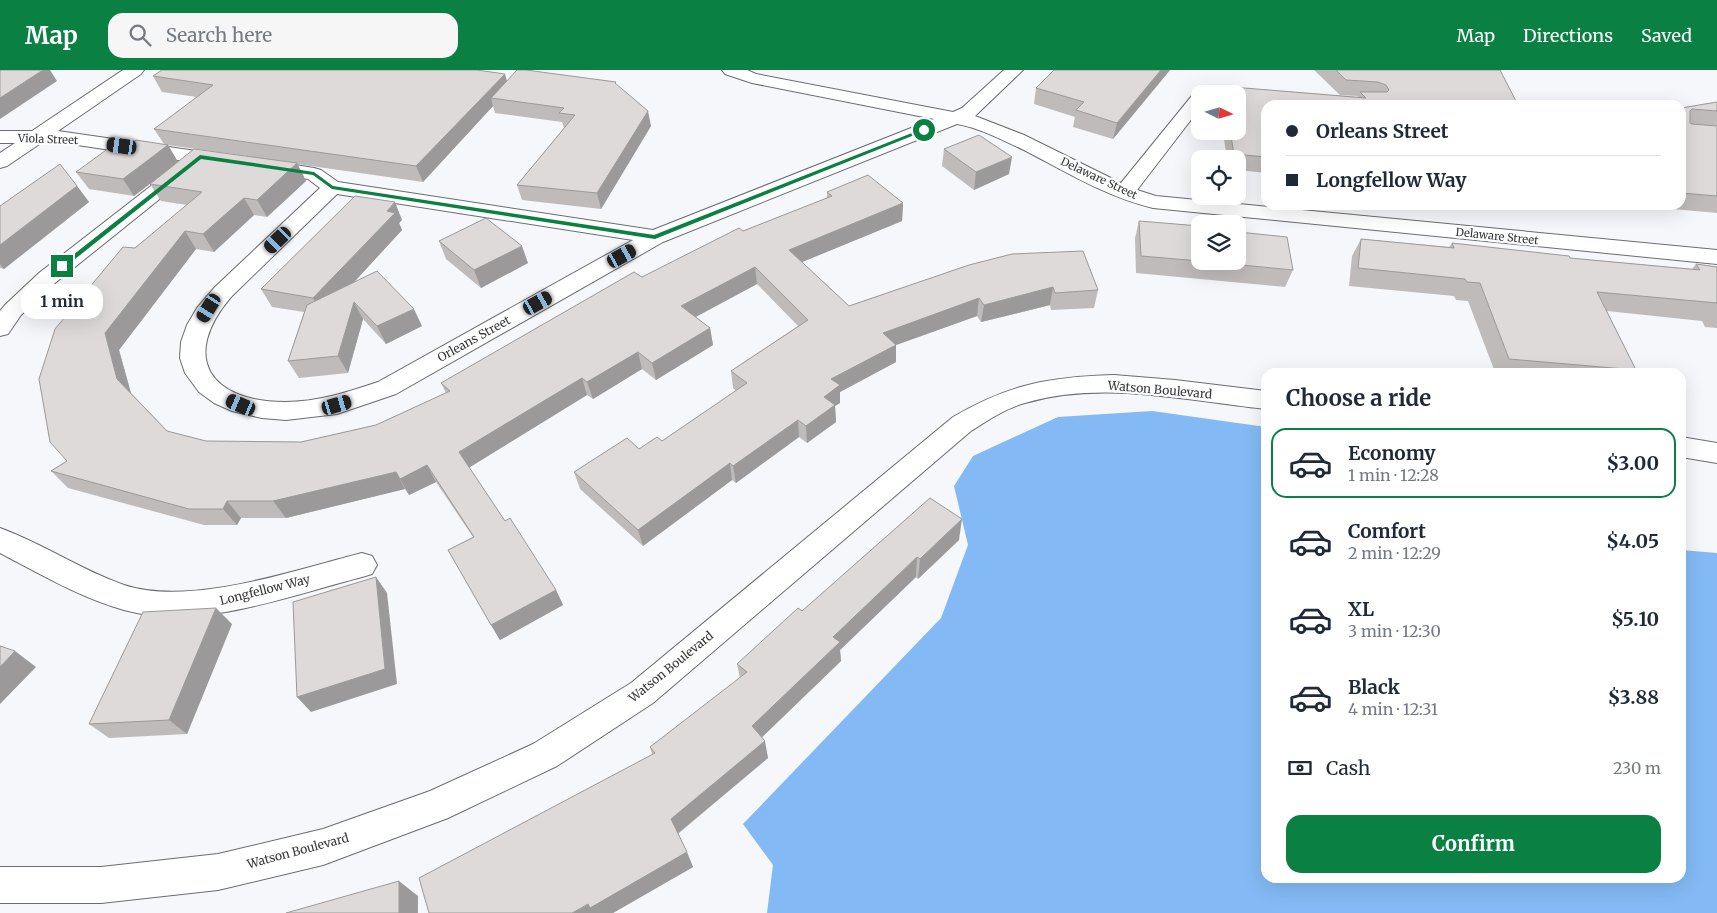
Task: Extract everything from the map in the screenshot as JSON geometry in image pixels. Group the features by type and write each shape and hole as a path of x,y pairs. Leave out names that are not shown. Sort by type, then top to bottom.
{"street":[{"path":"0,162 135,70"},
{"name":"Delaware Street","path":"731,70 752,78 956,117 996,129 1125,192 1166,204 1717,257"},
{"name":"Orleans Street","path":"332,187 223,292 209,308 199,325 193,342 192,358 197,373 208,386 223,397 255,408 286,411 328,406 363,398 387,388 655,237 969,112 1014,70"},
{"path":"1246,93 1283,97"},
{"path":"1125,192 1191,108"},
{"name":"Viola Street","path":"0,137 64,137 243,163 314,174 332,187 655,237"},
{"path":"0,328 13,310 47,278 200,157"},
{"name":"Watson Boulevard","path":"0,885 101,885 228,870 323,847 436,806 545,755 642,693 962,424 992,406 1023,394 1058,387 1099,385 1146,386 1261,399"},
{"path":"1686,448 1717,453"},
{"name":"Longfellow Way","path":"0,540 74,578 125,598 168,605 218,602 362,564"}],"shaded area":[{"path":"1152,411 1261,426 1261,883 1686,883 1686,550 1717,553 1717,913 767,913 773,865 743,824 941,618 968,545 954,486 973,456 1058,417"}],"building":[{"path":"0,70 43,70 0,98"},
{"path":"162,70 477,70 505,74 416,166 154,129 213,85 153,76"},
{"path":"517,70 616,82 648,111 597,193 517,185 575,115 559,113 564,108 491,98"},
{"path":"1054,70 1161,70 1117,123 1076,110 1084,102 1036,88"},
{"path":"1336,70 1500,70 1515,100 1261,100 1261,157 1246,155 1246,150 1233,150 1232,140 1246,140 1246,88 1366,98 1360,92 1387,92 1389,90 1386,85 1378,82 1346,80"},
{"path":"1717,102 1717,111 1692,109 1690,111 1690,123 1717,126 1717,196 1686,193 1686,107"},
{"path":"979,135 1012,157 976,172 944,149"},
{"path":"136,140 168,145 123,179 76,172 113,145 126,147"},
{"path":"194,149 297,163 257,200 244,198 203,234 185,231 105,333 117,379 167,431 206,441 301,442 376,425 450,391 441,383 634,272 642,277 739,228 743,231 832,196 827,192 868,175 903,203 789,250 849,306 969,265 1012,254 1083,251 1098,290 1055,293 1053,287 984,305 979,298 883,333 896,345 831,379 840,385 824,397 835,405 806,426 798,420 733,466 730,463 638,530 574,472 627,438 639,449 657,437 662,441 747,383 731,371 808,320 755,267 681,306 710,328 652,363 638,352 587,382 582,378 459,452 505,521 510,518 556,590 491,625 448,550 474,537 427,465 400,479 396,472 273,501 227,501 223,509 189,509 51,471 67,461 50,442 39,379 55,329 123,247 135,248 202,192 150,184"},
{"path":"60,164 77,186 0,245 0,206"},
{"path":"355,196 395,202 387,211 395,213 313,298 261,289"},
{"path":"486,218 522,246 474,270 439,241"},
{"path":"1139,221 1191,225 1191,260 1141,256"},
{"path":"1246,233 1287,237 1293,270 1246,265"},
{"path":"1361,239 1454,248 1452,243 1569,256 1570,258 1700,270 1696,264 1717,267 1717,303 1597,292 1635,368 1613,368 1509,359 1480,283 1467,282 1465,279 1358,268"},
{"path":"377,271 414,309 377,326 354,302 338,356 288,361 307,305"},
{"path":"930,498 962,519 920,559 917,557 833,637 840,642 752,726 765,741 671,819 687,852 590,908 588,904 572,913 429,913 419,878 655,753 650,747 747,672 737,664 798,608 802,611"},
{"path":"376,577 385,669 297,697 293,602"},
{"path":"216,608 169,720 89,724 143,612"},
{"path":"0,646 15,651 0,667"},
{"path":"399,881 399,913 286,913"}],"route":[{"path":"62,266 200,157 314,174 332,187 655,237 924,130"}]}
